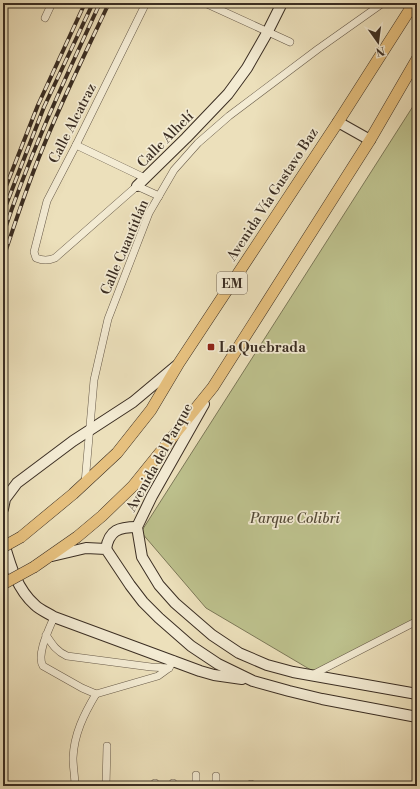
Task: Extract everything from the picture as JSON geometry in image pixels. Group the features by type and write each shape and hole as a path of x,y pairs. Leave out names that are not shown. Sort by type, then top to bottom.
{"main road":[{"name":"Calle Alhelí","path":"137,186 228,94 247,68 268,33 282,3"},
{"name":"Avenida Vía Gustavo Baz","path":"3,547 21,537 85,483 117,453 151,410 179,363 338,122 414,3"},
{"path":"3,584 52,556 102,516 132,486 213,387 370,140 417,59"},
{"path":"338,122 370,140"},
{"path":"3,509 5,499 17,483 73,441 133,402 179,363"},
{"name":"Avenida del Parque","path":"213,387 152,496 137,528 142,557 159,585 175,603 212,635 239,653 267,665 312,675 417,694"},
{"path":"137,528 128,527 116,530 108,540 106,549 130,585 143,602 191,646 218,664 253,681"},
{"path":"3,540 13,574 22,590 35,605 54,617 171,664 214,675 253,681 322,699 417,717"},
{"path":"52,556 86,548 106,549"}],"street":[{"path":"45,18 52,3"},
{"name":"Calle Alcatraz","path":"36,258 34,252 47,201 146,3"},
{"path":"205,3 290,42"},
{"name":"Calle Cuautitlán","path":"85,483 88,432 94,380 108,319 149,213 174,170 198,143 229,116 318,49 383,3"},
{"path":"76,145 145,178"},
{"path":"137,186 159,196"},
{"name":"Calle Alhelí","path":"36,258 49,261 55,258 137,186"},
{"path":"54,617 46,635 40,658 43,666 82,688 96,694 158,676 171,664"},
{"path":"312,675 417,621"},
{"path":"46,635 54,648 67,656 151,667 171,664"},
{"path":"75,786 73,758 76,736 84,714 96,694"},
{"path":"106,786 107,746"},
{"path":"196,775 196,786"},
{"path":"216,776 216,786"}],"green space":[{"name":"Parque Colibri","path":"417,100 417,619 316,673 206,608 141,532"}],"railway":[{"path":"3,194 38,105 85,3"},
{"path":"3,213 44,107 93,3"},
{"path":"3,235 36,146 100,3"},
{"path":"3,259 26,191 50,131 74,76 109,3"}],"place":[{"name":"La Quebrada","path":"211,347"}]}
